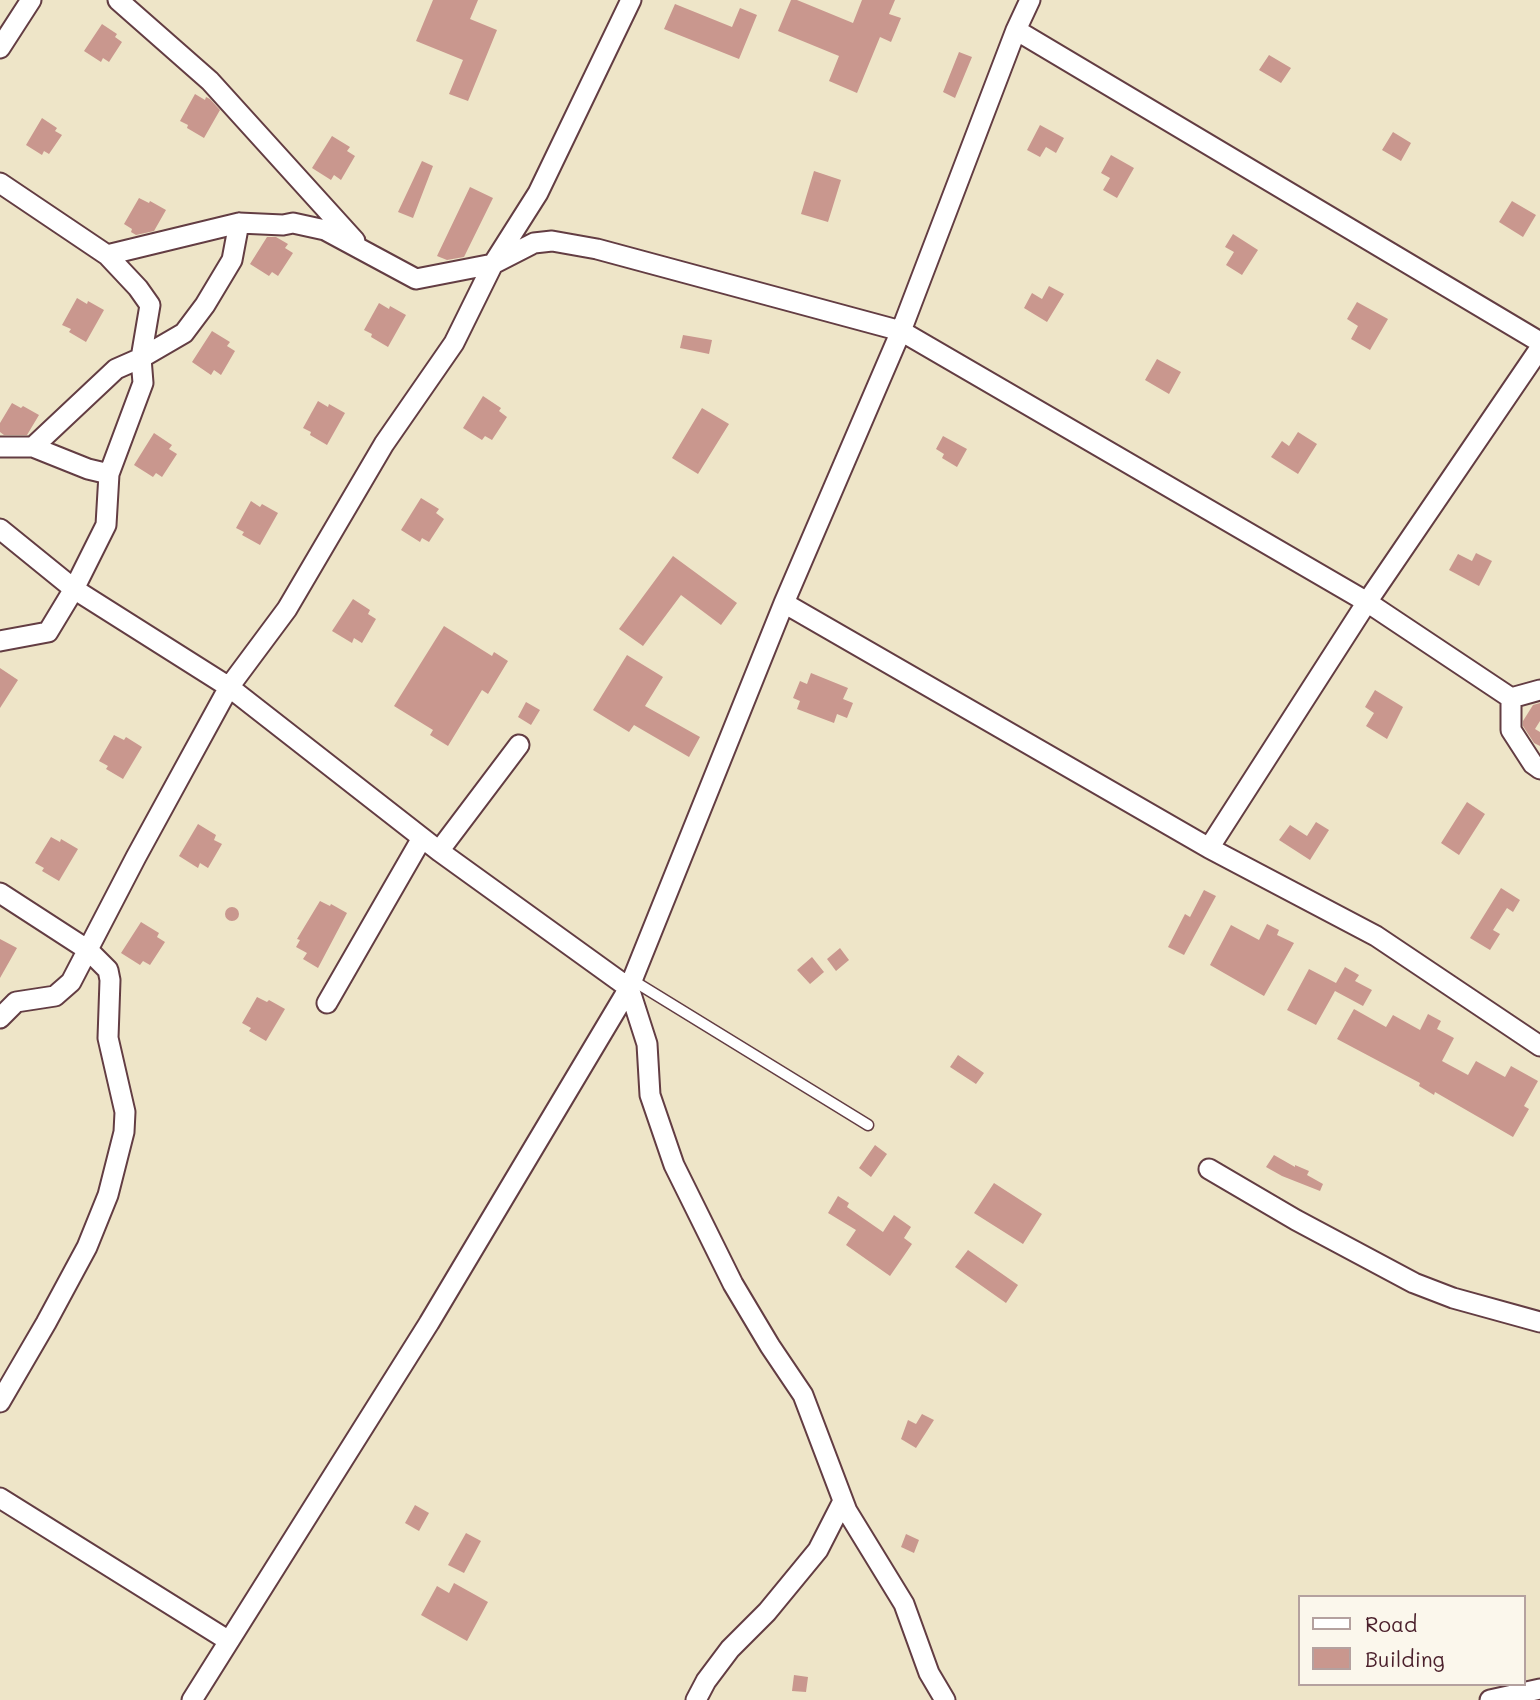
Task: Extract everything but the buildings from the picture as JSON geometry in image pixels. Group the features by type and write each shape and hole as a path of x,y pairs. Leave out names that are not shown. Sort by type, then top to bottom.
{"street":[{"path":"0,48 32,0"},
{"path":"118,0 210,80 368,255"},
{"path":"0,1018 8,1002 55,996 71,982 229,687 287,609 384,444 454,343 493,264 538,193 631,0"},
{"path":"192,1700 429,1322 630,984 784,603 901,331 1016,30 1030,0"},
{"path":"1016,30 1540,342"},
{"path":"0,183 107,255 150,305 141,358 143,383 109,474 106,525 74,589 48,632 0,641"},
{"path":"33,447 116,369 184,333 232,260 239,223"},
{"path":"107,255 239,223 293,223 325,230 416,279 493,264 534,243 552,241 597,249 901,331 1367,602 1511,698 1540,690"},
{"path":"1209,848 1367,602 1540,348"},
{"path":"0,447 33,447 88,469 109,474"},
{"path":"0,529 74,589 229,687 439,851 630,984 647,1044 650,1095 674,1165 733,1284 803,1395 843,1501 904,1604 929,1673 945,1700"},
{"path":"784,603 1209,848 1376,936 1540,1046"},
{"path":"1511,698 1511,730 1533,764 1540,769"},
{"path":"439,851 519,745"},
{"path":"327,1003 422,838"},
{"path":"0,893 88,950 108,970 108,1038 125,1112 124,1132 108,1195 87,1247 0,1402"},
{"path":"1209,1170 1414,1283 1453,1298 1540,1322"},
{"path":"0,1498 229,1641"},
{"path":"696,1700 730,1649 767,1612 818,1550 843,1501"},
{"path":"1490,1700 1540,1689"}],"lane":[{"path":"630,984 868,1125"}]}
